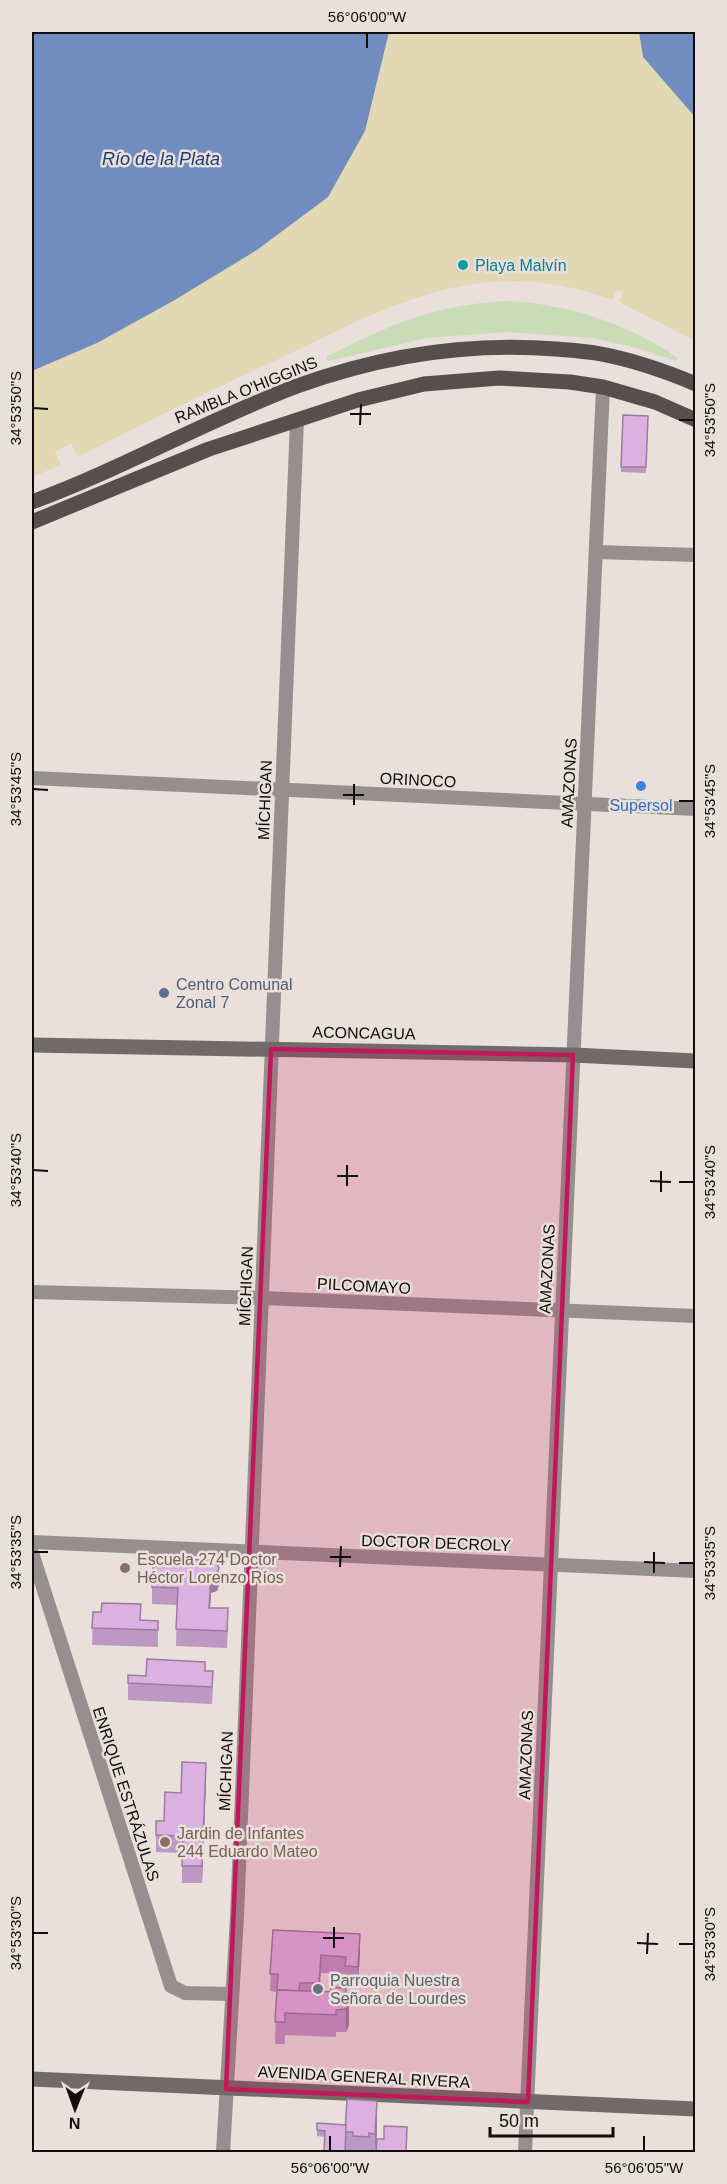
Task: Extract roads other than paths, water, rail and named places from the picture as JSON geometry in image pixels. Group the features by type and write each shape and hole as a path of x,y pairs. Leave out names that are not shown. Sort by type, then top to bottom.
{"main road":[{"name":"RAMBLA O'HIGGINS","path":"32,502 297,387 378,362 425,353 461,348 536,347 589,352 646,366 696,384"},
{"path":"32,522 209,449 386,392 444,381 499,378 570,382 603,387 655,402 696,420"}],"street":[{"name":"AMAZONAS","path":"525,2152 603,387"},
{"name":"MÍCHIGAN","path":"223,2152 237,1917 297,420"},
{"path":"596,552 696,555"},
{"name":"ORINOCO","path":"32,778 696,809"},
{"name":"ACONCAGUA","path":"32,1045 573,1055 696,1061"},
{"name":"PILCOMAYO","path":"32,1292 262,1298 696,1316"},
{"name":"DOCTOR DECROLY","path":"32,1542 696,1571"},
{"name":"ENRIQUE ESTRÁZULAS","path":"32,1553 171,1986 184,1993 231,1994"},
{"name":"AVENIDA GENERAL RIVERA","path":"32,2079 696,2109"}],"water":[{"name":"Río de la Plata","path":"32,32 389,32 365,131 328,197 257,250 173,301 97,343 32,371"},
{"path":"639,32 695,32 695,117 643,57"}],"place":[{"name":"Playa Malvín","path":"463,265"},
{"name":"Supersol","path":"641,786"},
{"name":"Centro Comunal Zonal 7","path":"164,993"},
{"name":"Escuela 274 Doctor Héctor Lorenzo Ríos","path":"125,1568"},
{"name":"Jardin de Infantes 244 Eduardo Mateo","path":"165,1842"},
{"name":"Parroquia Nuestra Señora de Lourdes","path":"318,1989"}]}
